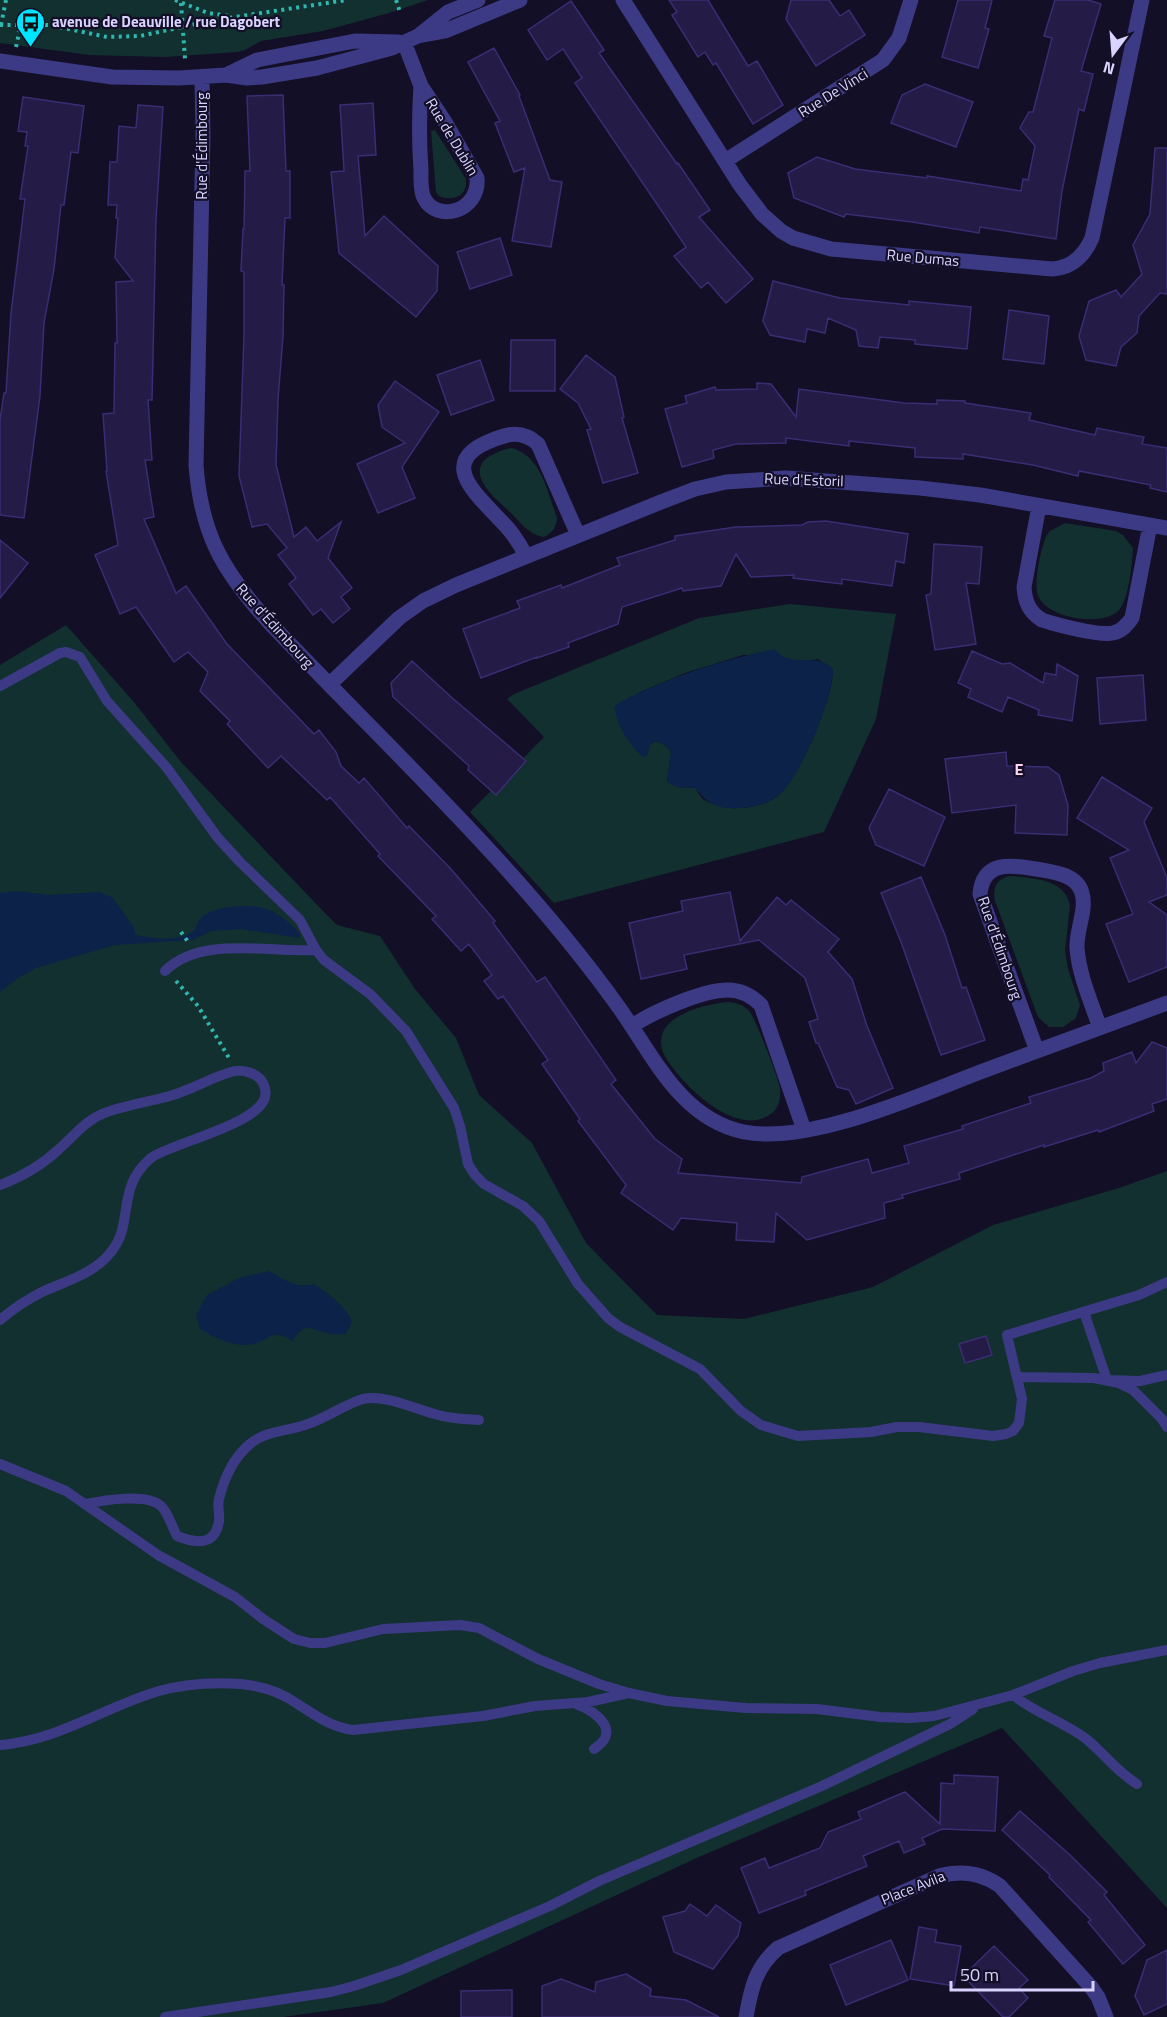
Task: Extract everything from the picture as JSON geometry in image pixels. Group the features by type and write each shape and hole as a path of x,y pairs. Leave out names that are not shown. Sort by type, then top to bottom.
{"street":[{"path":"411,39 448,12 478,0"},
{"path":"0,62 128,78 226,75 242,78 262,77 317,68 375,54 411,39 452,29 520,0"},
{"name":"Rue Dumas","path":"623,0 752,201 771,223 793,238 818,247 845,251 1044,269 1068,266 1084,254 1092,238 1142,0"},
{"name":"Rue De Vinci","path":"725,161 883,60 899,38 911,0"},
{"name":"Rue de Dublin","path":"411,39 421,86 418,131 422,192 431,206 446,211 455,211 473,199 478,185 477,178 421,86"},
{"name":"Rue d'Édimbourg","path":"202,77 204,136 195,446 200,500 208,531 230,575 267,620 523,886 574,947 677,1091 703,1116 723,1126 745,1132 778,1133 804,1130 867,1114 1167,1003"},
{"path":"526,556 510,531 465,478 463,469 465,461 481,445 515,434 524,435 538,444 578,535"},
{"name":"Rue d'Estoril","path":"330,684 399,618 423,601 526,556 695,489 726,482 754,478 786,478 961,492 1167,528"},
{"path":"1039,506 1024,586 1024,598 1028,608 1042,620 1103,633 1120,630 1127,626 1132,618 1150,525"},
{"name":"Rue d'Édimbourg","path":"1037,1051 980,894 980,885 993,869 1012,865 1060,873 1078,884 1083,903 1078,935 1079,960 1100,1028"},
{"path":"632,1026 650,1015 708,993 730,990 751,996 761,1005 804,1130"},
{"name":"Place Avila","path":"746,2017 754,1978 761,1966 778,1948 939,1876 963,1873 984,1877 1000,1886 1091,1987 1098,1996 1106,2017"}],"lane":[{"path":"0,686 60,653 66,652 80,657 107,701 167,768 218,838 300,920 324,960 370,994 406,1031 454,1108 468,1164 475,1175 484,1184 523,1206 539,1221 578,1284 608,1318 620,1327 700,1369 741,1411 761,1425 798,1436 871,1432 908,1427 978,1436 1006,1434 1013,1431 1019,1423 1022,1399 1006,1335 1139,1295 1167,1282"},
{"path":"165,971 173,963 190,955 212,951 242,948 316,950"},
{"path":"0,1185 28,1172 56,1152 99,1115 172,1096 235,1070 255,1074 263,1082 266,1091 265,1099 257,1109 240,1121 152,1157 137,1173 130,1186 125,1218 113,1250 98,1266 22,1303 0,1320"},
{"path":"1084,1312 1107,1380"},
{"path":"1017,1377 1140,1381 1167,1375"},
{"path":"1107,1380 1133,1390 1167,1427"},
{"path":"86,1504 102,1500 144,1499 153,1501 162,1507 177,1536 192,1542 206,1541 214,1534 219,1521 218,1502 236,1460 250,1443 267,1434 309,1424 366,1399 399,1403 452,1419 479,1420"},
{"path":"0,1464 66,1491 158,1555 235,1597 294,1639 310,1643 325,1643 383,1629 469,1626 495,1635 513,1647 578,1676 629,1693 667,1701 724,1706 817,1709 880,1717 934,1716 1013,1695 1073,1671 1101,1663 1167,1650"},
{"path":"0,1745 41,1738 159,1691 191,1686 221,1684 262,1688 281,1694 338,1728 353,1730 483,1716 535,1706 573,1704 629,1693"},
{"path":"1013,1695 1031,1708 1083,1737 1100,1750 1125,1777 1137,1784"},
{"path":"573,1704 588,1709 603,1724 605,1740 594,1749"},
{"path":"165,2017 331,1992 401,1970 550,1906 599,1881 861,1769 950,1724 981,1704"}],"path":[{"path":"6,0 0,25 49,26 122,38 237,16 348,0"},
{"path":"175,0 208,13 237,16"},
{"path":"396,0 400,12"},
{"path":"181,1 185,59"},
{"path":"15,54 21,24"},
{"path":"181,932 189,943"},
{"path":"165,971 198,1006 235,1070"}],"green space":[{"path":"0,0 428,0 323,31 261,41 237,52 165,57 89,55 0,43"},
{"path":"435,130 466,179 465,190 454,198 444,198 436,192 431,131"},
{"path":"512,448 522,452 537,467 546,487 557,518 553,529 544,537 525,528 490,493 481,478 480,470 490,456"},
{"path":"1065,523 1116,531 1123,535 1133,548 1125,598 1119,610 1111,615 1088,619 1062,615 1051,610 1038,595 1037,574 1046,536 1050,531"},
{"path":"790,604 896,614 876,719 824,832 554,903 470,812 544,737 507,699 514,694 699,618","holes":["743,655 780,656 789,660 818,659 833,669 828,698 815,734 798,769 781,793 762,804 745,808 730,808 706,801 695,788 677,787 667,781 671,752 667,746 656,741 650,745 640,692 685,673"]},
{"path":"66,625 133,701 181,762 337,925 380,936 415,989 456,1038 479,1095 532,1143 586,1243 657,1315 744,1319 873,1287 993,1225 1119,1188 1167,1171 1167,1908 1002,1728 701,1856 383,2003 283,2017 0,2017 0,665"},
{"path":"1011,876 1038,879 1055,885 1067,897 1070,906 1065,951 1068,969 1080,1005 1076,1018 1063,1027 1049,1027 1038,1017 995,901 994,892 997,884 1002,879"},
{"path":"729,1002 743,1006 752,1016 780,1088 780,1099 776,1108 772,1113 759,1119 745,1120 730,1116 701,1098 678,1075 662,1049 663,1033 676,1018 697,1008"}],"water":[{"path":"775,649 788,658 819,661 833,669 828,698 815,735 789,784 771,800 742,808 715,805 705,799 695,788 677,787 667,782 671,752 667,746 656,741 650,745 647,756 643,757 624,735 614,707 620,702 696,670"},
{"path":"17,891 48,895 100,892 113,898 133,926 136,935 142,936 181,937 193,932 201,918 215,910 234,906 253,906 269,910 285,919 299,932 300,938 240,929 211,931 193,940 115,945 36,968 0,992 0,893"},
{"path":"269,1271 295,1284 314,1284 331,1296 341,1305 352,1322 346,1334 332,1334 309,1328 301,1330 292,1341 275,1335 253,1344 239,1345 212,1336 200,1329 196,1315 207,1295 239,1278"}],"building":[{"path":"669,0 708,0 748,66 757,61 783,105 753,124 716,63 713,65 705,52 698,57 672,15 677,12"},
{"path":"791,0 829,0 840,16 849,10 865,35 816,66 786,19"},
{"path":"958,0 992,0 985,28 989,29 978,68 942,57"},
{"path":"1055,0 1088,0 1101,4 1081,71 1093,74 1084,111 1079,109 1062,191 1056,239 980,227 979,233 846,214 844,217 794,198 788,173 817,157 855,169 927,178 927,176 1021,191 1023,179 1028,180 1035,146 1020,128 1029,112 1033,112 1052,38 1044,36"},
{"path":"571,1 604,50 599,53 710,210 699,217 753,279 726,303 708,282 701,288 674,256 686,247 575,83 582,78 563,49 547,60 528,30"},
{"path":"494,48 520,95 550,180 562,182 551,247 512,241 525,168 514,172 495,123 500,121 468,62"},
{"path":"925,84 973,102 956,147 891,123 902,95"},
{"path":"283,95 286,171 290,171 290,218 285,218 282,285 284,285 283,336 276,465 294,537 306,527 317,541 341,522 328,558 352,588 341,597 350,609 333,623 321,609 313,615 289,584 296,578 278,555 287,548 267,524 252,527 239,476 244,335 244,272 241,271 245,171 250,171 247,96"},
{"path":"23,97 84,106 78,153 71,152 64,205 61,205 54,269 44,323 40,396 24,518 0,515 0,420 4,393 6,393 11,313 25,199 20,199 28,146 25,146 27,132 18,131"},
{"path":"373,103 376,155 358,156 365,236 384,216 438,266 437,291 416,317 339,253 331,172 344,171 340,105"},
{"path":"138,105 163,107 156,220 152,400 148,400 152,460 145,460 154,517 144,519 176,593 186,586 227,644 314,734 319,730 336,752 341,766 359,783 364,778 407,828 409,826 451,869 495,921 493,923 537,982 545,977 616,1080 611,1084 655,1139 682,1159 678,1173 801,1183 802,1177 868,1159 872,1173 909,1163 904,1146 963,1129 962,1126 1031,1103 1029,1097 1091,1078 1104,1071 1103,1063 1132,1052 1136,1063 1152,1042 1167,1048 1167,1099 1152,1104 1154,1111 1099,1132 1098,1130 1044,1147 1044,1145 959,1173 960,1179 902,1195 903,1198 884,1203 885,1218 807,1240 776,1213 774,1242 736,1240 737,1223 681,1218 673,1230 621,1193 626,1185 578,1121 580,1119 542,1064 548,1060 503,996 498,999 484,981 492,975 469,944 461,951 432,919 436,916 378,856 380,854 330,797 327,800 281,756 268,768 227,724 230,721 200,691 208,672 188,652 174,662 136,607 120,614 95,555 118,545 106,471 103,414 114,413 115,343 117,343 116,282 133,281 115,258 118,218 116,218 117,205 108,205 110,162 117,162 119,126 136,128"},
{"path":"1155,148 1167,148 1167,294 1160,293 1139,316 1137,333 1121,347 1116,366 1086,360 1079,336 1089,301 1116,290 1121,297 1142,274 1133,245 1150,214"},
{"path":"500,238 512,275 470,289 457,252"},
{"path":"773,281 840,298 909,305 909,301 971,307 967,349 915,344 915,340 880,337 878,348 859,346 856,330 828,318 825,333 807,329 805,342 770,335 763,321"},
{"path":"1009,310 1049,316 1044,364 1003,359"},
{"path":"511,340 555,340 555,391 510,391"},
{"path":"586,355 615,377 624,417 622,418 638,473 603,483 587,430 591,429 578,403 560,389"},
{"path":"480,360 494,400 451,415 437,375"},
{"path":"395,381 439,412 402,467 415,498 378,513 357,464 405,443 382,427 378,405"},
{"path":"757,383 771,384 796,417 799,389 904,403 937,404 937,400 965,401 965,403 1031,413 1029,420 1095,435 1097,428 1144,437 1142,444 1167,448 1167,492 1150,488 1151,485 1079,471 1078,476 1033,465 963,454 963,459 915,457 915,448 849,441 849,446 786,438 786,443 736,444 713,450 714,458 682,467 665,409 687,403 685,396 715,387 716,390 757,389"},
{"path":"826,521 908,534 904,563 896,561 892,586 842,579 842,584 793,578 794,575 751,577 736,554 721,586 683,591 682,588 622,607 618,624 568,643 569,647 481,678 463,629 520,608 517,601 561,585 562,588 620,565 617,558 675,540 675,536 736,527 802,525 808,522"},
{"path":"0,540 28,563 0,598"},
{"path":"934,544 982,547 979,584 966,583 976,644 935,650 926,595 931,594"},
{"path":"972,651 1002,664 1010,663 1043,683 1045,673 1056,675 1057,664 1078,676 1072,721 1038,715 1039,710 1008,697 1002,712 968,697 971,689 958,683"},
{"path":"412,661 526,761 496,795 468,770 469,766 393,697 391,683"},
{"path":"1143,675 1146,720 1100,724 1097,678"},
{"path":"1006,752 1007,766 1048,767 1059,775 1068,805 1067,835 1015,833 1016,805 952,813 945,759"},
{"path":"1102,777 1152,808 1144,822 1167,878 1167,895 1149,902 1167,915 1167,967 1129,982 1106,924 1133,914 1110,858 1129,850 1077,818"},
{"path":"889,789 945,817 924,866 876,845 869,828"},
{"path":"921,877 945,935 962,988 966,987 985,1040 941,1055 881,893"},
{"path":"730,892 740,941 777,897 786,905 791,900 839,939 828,952 852,979 867,1026 893,1088 856,1104 849,1090 837,1087 818,1043 816,1043 809,1022 818,1019 805,978 759,940 684,955 687,969 641,979 629,923 683,911 681,901"},
{"path":"986,1336 992,1355 965,1363 959,1344"},
{"path":"954,1775 998,1777 995,1831 942,1829 922,1838 925,1844 904,1853 899,1841 863,1856 867,1866 805,1891 806,1895 759,1913 741,1868 765,1858 769,1868 820,1848 828,1832 861,1819 858,1812 905,1792 940,1824 941,1783 954,1784"},
{"path":"1020,1811 1070,1855 1107,1892 1104,1895 1145,1945 1123,1964 1088,1922 1091,1920 1049,1877 1050,1875 1002,1830"},
{"path":"690,1904 707,1916 716,1905 741,1923 738,1936 713,1969 674,1952 663,1917 685,1911"},
{"path":"919,1927 937,1930 935,1942 961,1946 954,1986 910,1979"},
{"path":"891,1940 908,1980 846,2005 830,1965"},
{"path":"994,1946 1028,1980 1019,1988 1028,1998 1009,2017 1003,2017 963,1976"},
{"path":"1167,1950 1167,2004 1144,2015 1135,1996 1147,1960"},
{"path":"626,1974 651,1989 650,1996 686,2000 719,2017 542,2017 542,1986 561,1979 595,1992 596,1982"},
{"path":"512,1990 512,2017 461,2017 461,1991"}],"place":[{"name":"avenue de Deauville / rue Dagobert","path":"31,48"}],"district":[{"name":"E","path":"1019,769"}]}
